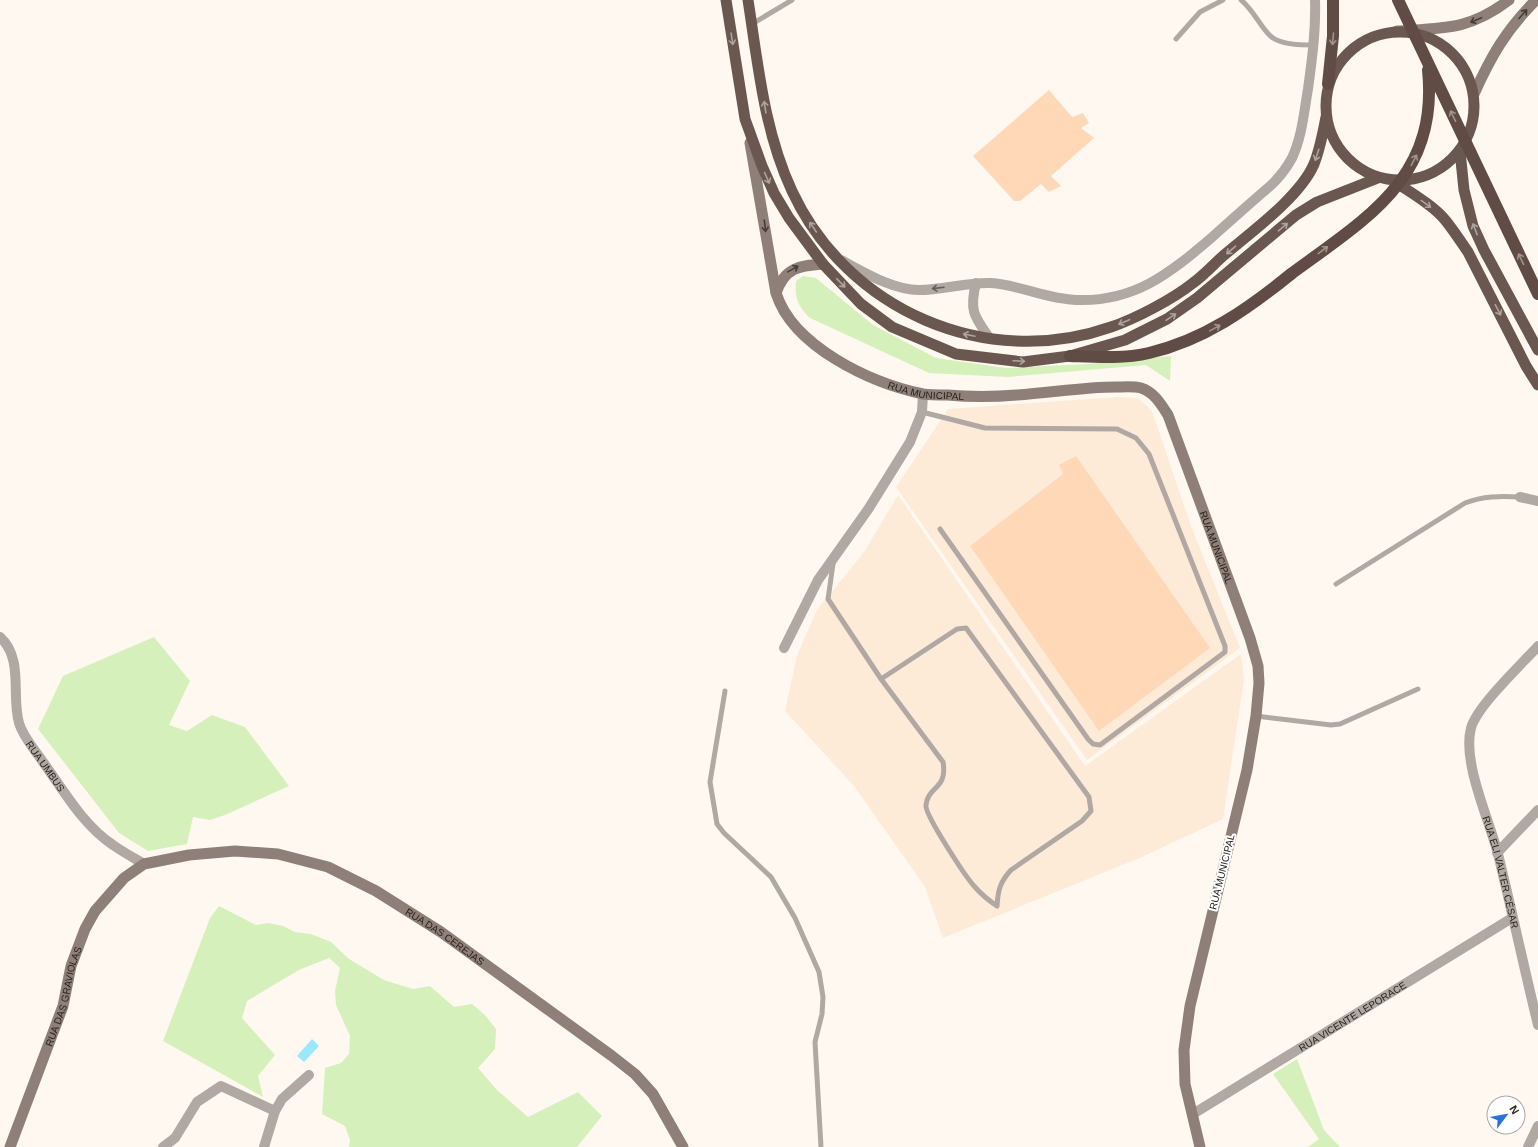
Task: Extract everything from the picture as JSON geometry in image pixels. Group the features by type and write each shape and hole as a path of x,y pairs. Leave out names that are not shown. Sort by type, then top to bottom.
{"highway":[{"path":"726,0 745,119 762,166 774,193 793,224 823,264 861,304 892,327 956,354 1023,362 1070,356 1132,356 1148,354 1186,343 1252,305 1377,208 1391,194 1408,170 1420,147 1427,119 1429,82 1427,63"},
{"path":"748,0 767,116 778,158 792,192 808,220 836,258 876,293 916,317 951,331 990,339 1034,341 1080,336 1111,327 1143,314 1192,284 1286,201 1302,184 1314,164 1326,117"},
{"path":"1328,84 1338,64 1354,47 1374,36 1397,31 1418,33 1438,42 1455,56 1467,74 1474,94 1473,120 1460,152 1435,173 1415,180 1394,181 1378,178 1356,167 1342,153 1332,136 1326,117 1325,101 1333,36 1333,0"},
{"path":"1398,0 1538,294"},
{"path":"1460,152 1464,190 1473,226 1484,250 1538,350"},
{"path":"1070,356 1125,340 1167,319 1198,298 1296,215 1317,202 1378,178"},
{"path":"1394,181 1435,211 1446,221 1457,236 1468,252 1526,366 1538,385"}],"main road":[{"path":"1397,31 1464,25 1483,17 1509,0"},
{"path":"1474,94 1501,40 1536,0"},
{"name":"RUA MUNICIPAL","path":"745,119 760,191 776,293 780,306 790,322 811,342 837,362 879,380 923,394 980,397 1100,387 1133,387 1147,390 1152,394 1168,415 1257,658 1259,683 1256,716 1247,770 1190,1006 1184,1050 1185,1084 1200,1147"},
{"path":"776,293 780,281 788,272 801,266 823,264"},
{"name":"RUA DAS CEREJAS","path":"144,864 189,855 220,852 235,851 278,854 328,867 376,891 441,932 635,1074 653,1094 683,1147"},
{"name":"RUA DAS GRAVIOLAS","path":"10,1147 63,1006 71,966 85,929 95,911 124,878 144,864"}],"street":[{"path":"836,258 883,281 901,287 918,290 976,283 1004,284 1052,297 1076,300 1122,295 1141,289 1171,272 1272,184 1291,159 1304,119 1314,45 1315,0"},
{"path":"976,283 972,307 976,319 990,339"},
{"path":"784,648 818,580 869,508 910,442 922,412 923,394"},
{"path":"1520,497 1538,501"},
{"name":"RUA UMBUS","path":"0,637 6,642 12,653 16,670 15,705 19,725 29,742 72,804 91,825 112,845 144,864"},
{"name":"RUA ELI VALTER CÉSAR","path":"1538,646 1480,710 1474,719 1470,734 1471,762 1497,853 1538,1025"},
{"path":"1497,853 1538,810"},
{"name":"RUA VICENTE LEPORACE","path":"1193,1114 1512,918"},
{"path":"264,1147 275,1111 282,1099 309,1075"},
{"path":"163,1147 175,1138 197,1102 221,1086 275,1111"},
{"path":"1528,1147 1538,1126"}],"lane":[{"path":"752,24 792,0"},
{"path":"1176,39 1200,12 1223,0"},
{"path":"1241,0 1247,4 1273,38 1295,45 1314,45"},
{"path":"922,412 985,428 1117,430 1136,438 1149,454 1225,646 1225,652 1100,745 1093,744 940,529"},
{"path":"1336,584 1465,503 1478,498 1491,496 1520,497"},
{"path":"833,559 828,599 881,679 943,762 945,772 940,786 928,797 925,807 932,823 972,885 984,897 997,906 998,890 1002,880 1011,870 1082,821 1091,811 1089,797 966,628 957,628 881,679"},
{"path":"1256,716 1331,725 1340,724 1418,689"},
{"path":"725,692 710,782 717,824 724,833 771,877 795,918 819,972 823,997 822,1014 815,1042 821,1147"}],"shaded area":[{"path":"1117,397 1138,398 1152,411 1191,526 1240,648 1087,760 896,487 948,409"},
{"path":"898,495 1085,766 1241,654 1244,680 1223,819 1142,857 943,938 925,887 854,786 785,711 797,655 817,610 864,552"}],"green space":[{"path":"803,276 816,278 873,325 936,358 1006,368 1088,364 1171,356 1170,381 1146,365 1008,377 929,373 810,318 802,310 796,297 796,281"},
{"path":"154,637 190,681 169,725 187,731 212,715 245,727 289,786 225,815 210,820 193,817 187,844 148,851 119,833 38,729 63,676"},
{"path":"219,906 256,925 268,923 283,926 295,932 311,934 331,942 349,959 384,980 413,989 430,986 454,1007 472,1004 485,1015 496,1029 495,1049 478,1068 497,1090 528,1117 578,1092 602,1116 577,1147 349,1147 350,1140 345,1126 322,1114 325,1068 341,1063 349,1054 350,1036 336,1005 335,991 340,968 329,958 299,970 247,1001 242,1018 275,1055 258,1076 263,1097 163,1041 210,918"},
{"path":"1297,1059 1324,1130 1340,1147 1308,1147 1319,1139 1273,1074"}],"water":[{"path":"312,1039 319,1046 304,1062 297,1056"}],"building":[{"path":"1049,90 1072,117 1083,113 1089,123 1081,128 1094,138 1051,176 1061,186 1049,192 1041,184 1020,201 1014,201 973,156"},
{"path":"1076,456 1210,648 1099,731 970,546 1063,474 1059,465"}]}
